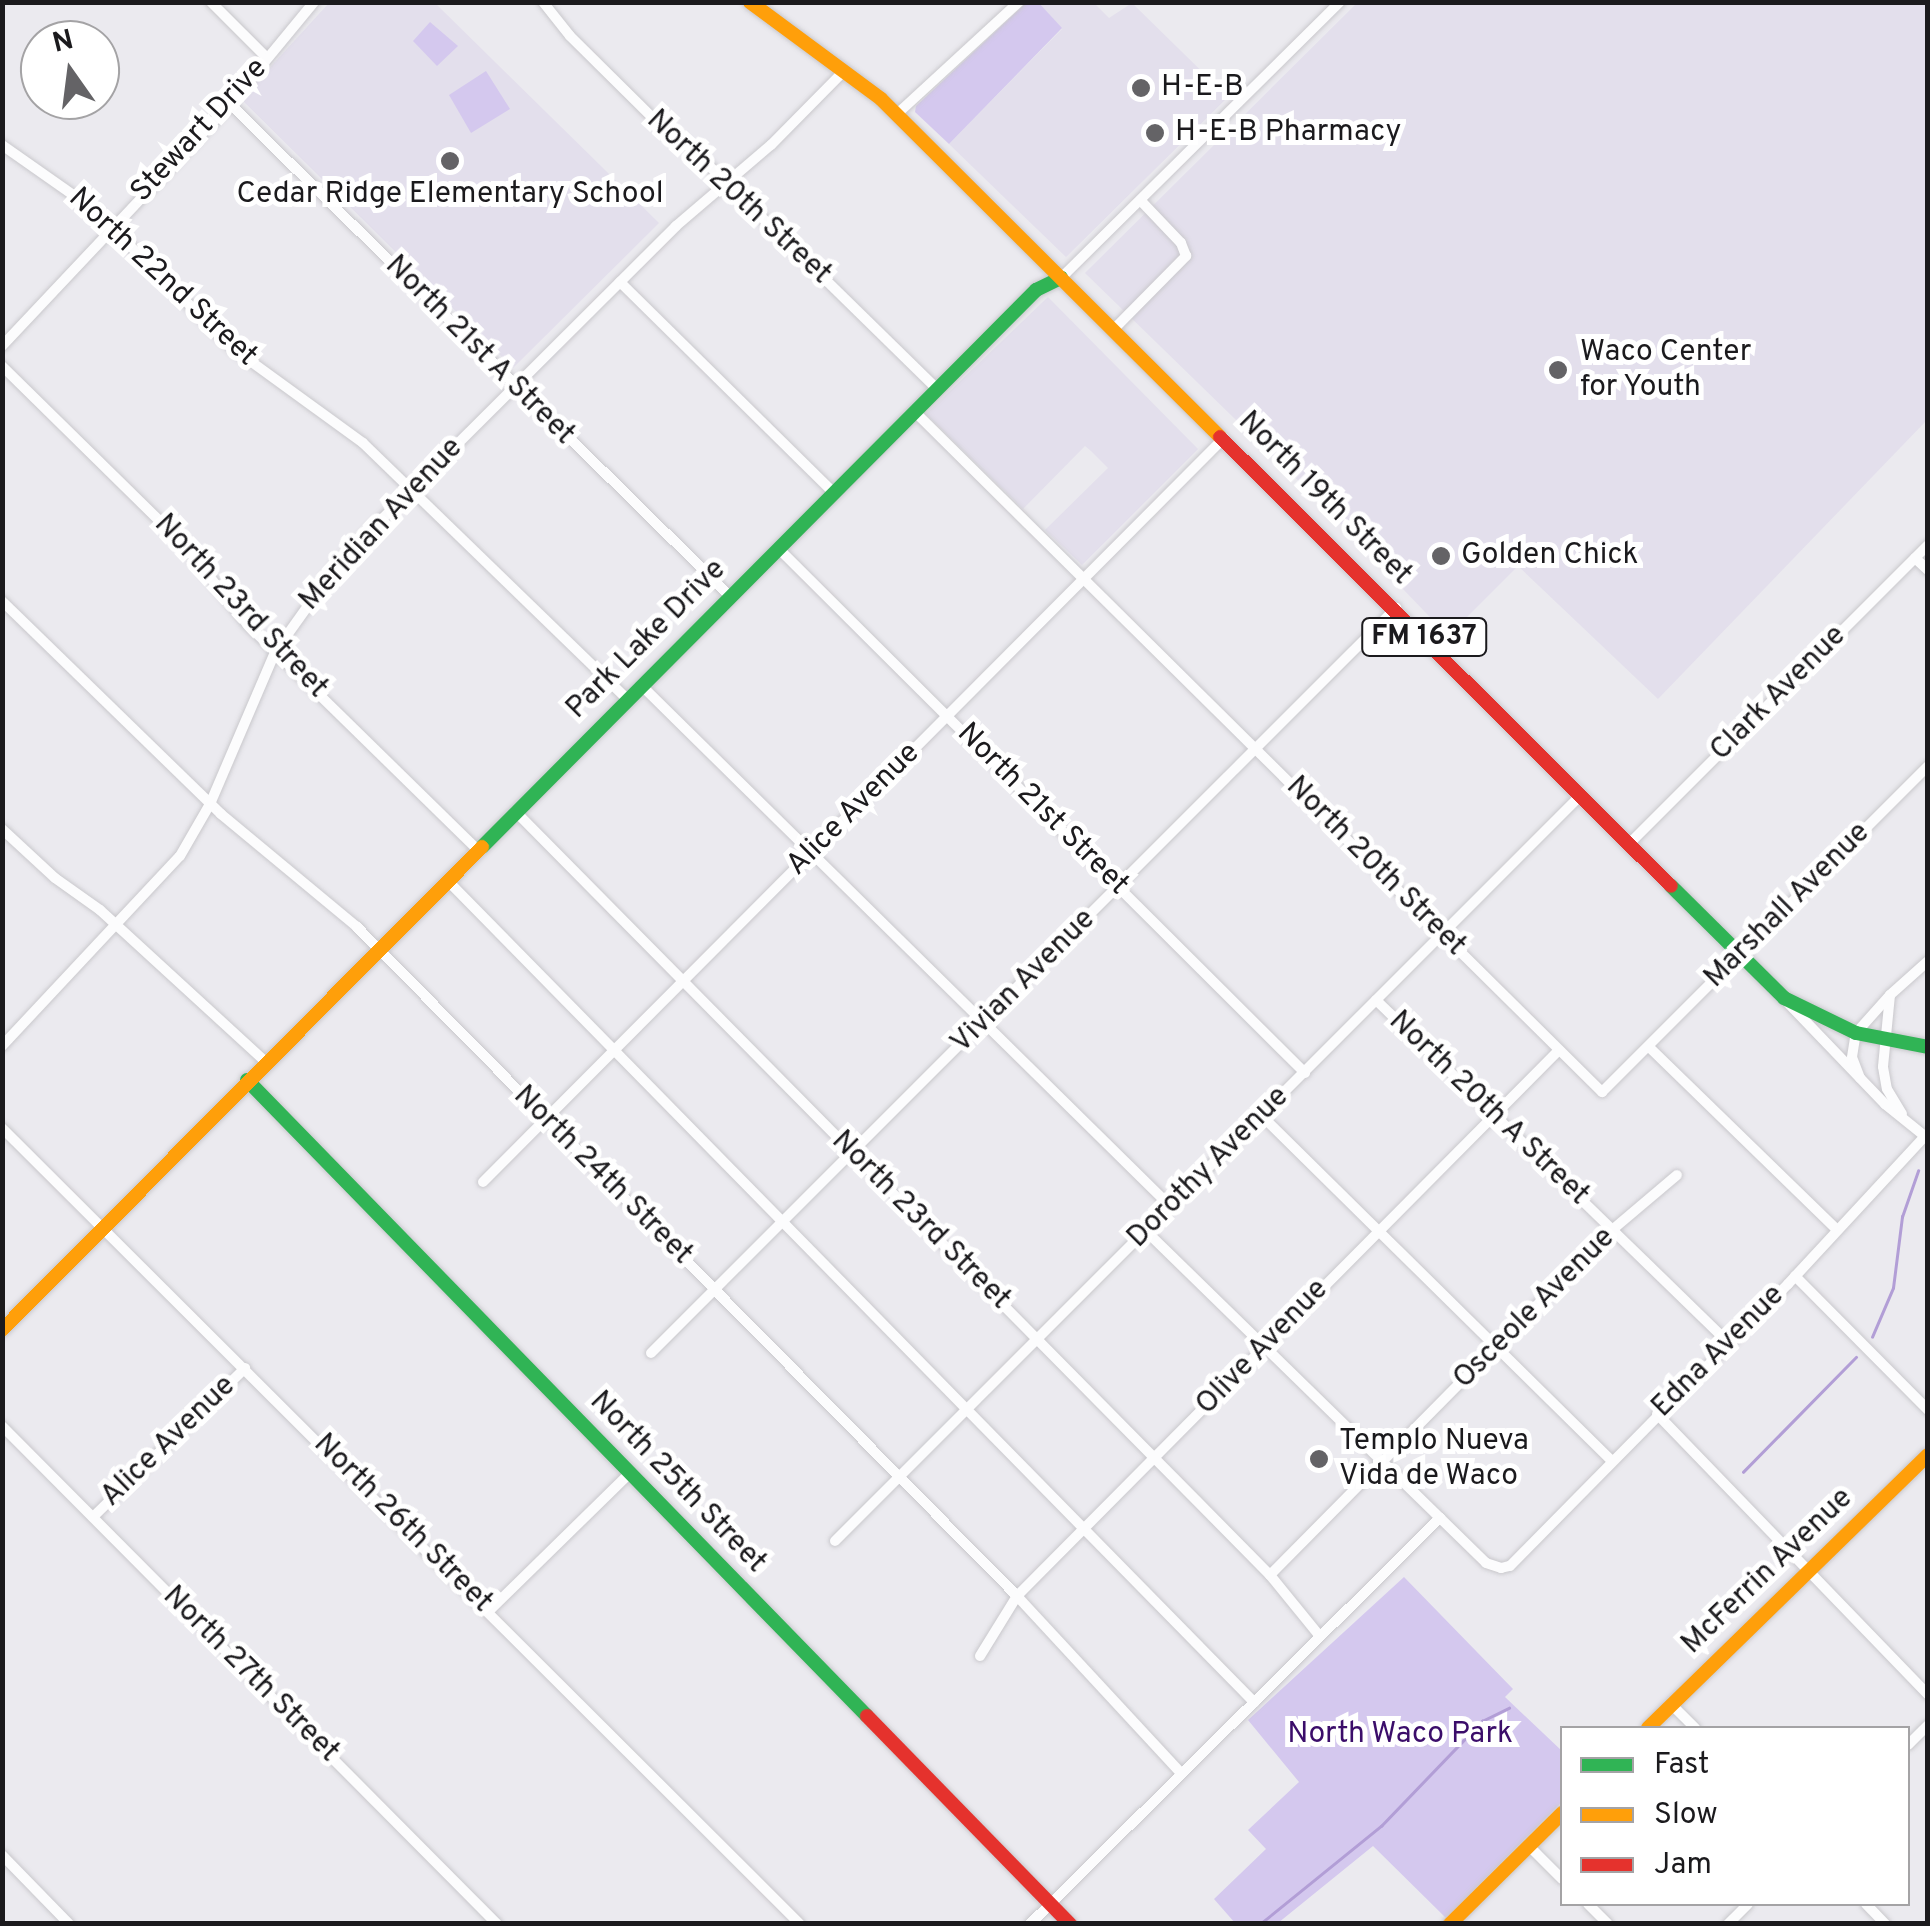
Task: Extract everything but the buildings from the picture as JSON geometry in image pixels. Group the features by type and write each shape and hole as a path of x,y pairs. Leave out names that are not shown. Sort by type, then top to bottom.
{"street":[{"path":"211,2 267,58"},
{"name":"Stewart Drive","path":"2,346 110,226 230,104 314,2"},
{"name":"North 20th Street","path":"543,2 570,36 662,128 725,182 938,390"},
{"name":"North 19th Street","path":"750,2 846,69 897,114 1742,953 1884,1104 1902,1114 1926,1138"},
{"path":"897,114 1019,2"},
{"name":"Park Lake Drive","path":"2,1330 265,1061 1036,290 1062,278 1340,2"},
{"name":"Meridian Avenue","path":"2,1046 180,856 210,804 275,652 317,588 410,489 620,282 725,182 782,135 846,69"},
{"name":"North 21st A Street","path":"230,104 730,596"},
{"name":"North 22nd Street","path":"2,145 68,188 235,350 332,418 627,699"},
{"path":"1114,329 1186,256 1181,243 1140,200"},
{"path":"620,282 834,492"},
{"name":"North 23rd Street","path":"2,366 186,547 230,605 275,652 477,849"},
{"name":"North 20th Street","path":"915,412 1602,1092 1649,1047"},
{"name":"Alice Avenue","path":"483,1182 1224,438"},
{"name":"Clark Avenue","path":"1630,842 1928,545"},
{"name":"North 21st Street","path":"778,548 1304,1072"},
{"path":"1915,558 1928,570"},
{"name":"North 24th Street","path":"2,602 210,804 340,911 1017,1596 1180,1772"},
{"name":"Vivian Avenue","path":"651,1353 1396,608"},
{"path":"641,685 1170,1207"},
{"name":"Marshall Avenue","path":"1649,1047 1928,766"},
{"name":"Dorothy Avenue","path":"835,1541 1582,794"},
{"name":"North 23rd Street","path":"514,812 1270,1575 1319,1635"},
{"path":"2,829 55,878 81,894 265,1061"},
{"path":"448,881 965,1412 1254,1702"},
{"path":"1860,1078 1852,1056 1856,1033 1890,995 1928,962"},
{"path":"1890,995 1884,1080 1902,1114"},
{"name":"FM 1637","path":"1784,998 1856,1033 1928,1047"},
{"name":"North 20th A Street","path":"1376,1000 1729,1342"},
{"path":"1649,1047 1837,1230"},
{"name":"Olive Avenue","path":"980,1656 1017,1596 1558,1050"},
{"name":"North 25th Street","path":"247,1080 1070,1924"},
{"path":"1262,1116 1611,1460"},
{"name":"North 26th Street","path":"2,1128 800,1924"},
{"name":"Edna Avenue","path":"1440,1518 1486,1562 1510,1566 1926,1138"},
{"name":"Osceole Avenue","path":"1270,1575 1612,1230 1676,1176"},
{"path":"1030,1924 1440,1518 1146,1231"},
{"path":"1794,1276 1928,1410"},
{"name":"Alice Avenue","path":"93,1517 246,1368"},
{"path":"1658,1414 1928,1695"},
{"name":"North 27th Street","path":"2,1426 497,1924"},
{"name":"McFerrin Avenue","path":"1650,1726 1928,1455"},
{"path":"489,1611 629,1474"},
{"path":"1672,1705 1693,1726"},
{"path":"1910,1743 1928,1725"},
{"path":"1450,1924 1560,1815"},
{"path":"1529,1846 1560,1876"},
{"path":"2,1855 69,1924"},
{"path":"1590,1906 1608,1924"},
{"path":"1728,1924 1746,1906"}],"shaded area":[{"name":"Cedar Ridge Elementary School","path":"329,3 435,3 659,223 513,368 241,99"},
{"path":"1039,3 1094,3 1109,18 1132,3 1228,97 1066,257 949,144 1062,29"},
{"name":"Waco Center for Youth","path":"1357,3 1927,3 1927,420 1658,699 1518,566 1448,636 1312,494 1085,273"},
{"path":"1048,297 1198,449 1082,565 1045,530 1108,468 1091,451 1085,446 1023,509 926,414"}],"green space":[{"path":"1026,3 1039,3 1062,28 949,144 915,112 916,106"},
{"path":"430,22 458,46 437,66 413,41"},
{"path":"486,71 510,109 471,133 449,95"},
{"name":"North Waco Park","path":"1404,1577 1513,1689 1505,1697 1560,1749 1560,1804 1446,1918 1373,1846 1278,1923 1235,1923 1214,1899 1266,1849 1248,1830 1299,1782 1248,1720"}],"waterway":[{"path":"1872,1337 1893,1288 1902,1217 1918,1171"},
{"path":"1743,1472 1856,1357"},
{"path":"1260,1924 1381,1826 1482,1721 1509,1708"}],"traffic: fast":[{"path":"482,847 1036,290 1061,278"},
{"path":"1671,886 1784,998 1856,1033 1928,1047"},
{"path":"247,1080 867,1716"}],"traffic: slow":[{"path":"750,2 881,99 1220,437"},
{"path":"2,1330 482,847"},
{"path":"1650,1726 1928,1455"},
{"path":"1450,1924 1560,1815"}],"traffic: jam":[{"path":"1220,437 1671,886"},
{"path":"867,1716 1070,1924"}],"place":[{"name":"H-E-B","path":"1141,88"},
{"name":"H-E-B Pharmacy","path":"1155,133"},
{"name":"Cedar Ridge Elementary School","path":"450,161"},
{"name":"Waco Center for Youth","path":"1558,370"},
{"name":"Golden Chick","path":"1441,556"},
{"name":"Templo Nueva Vida de Waco","path":"1319,1459"}]}
